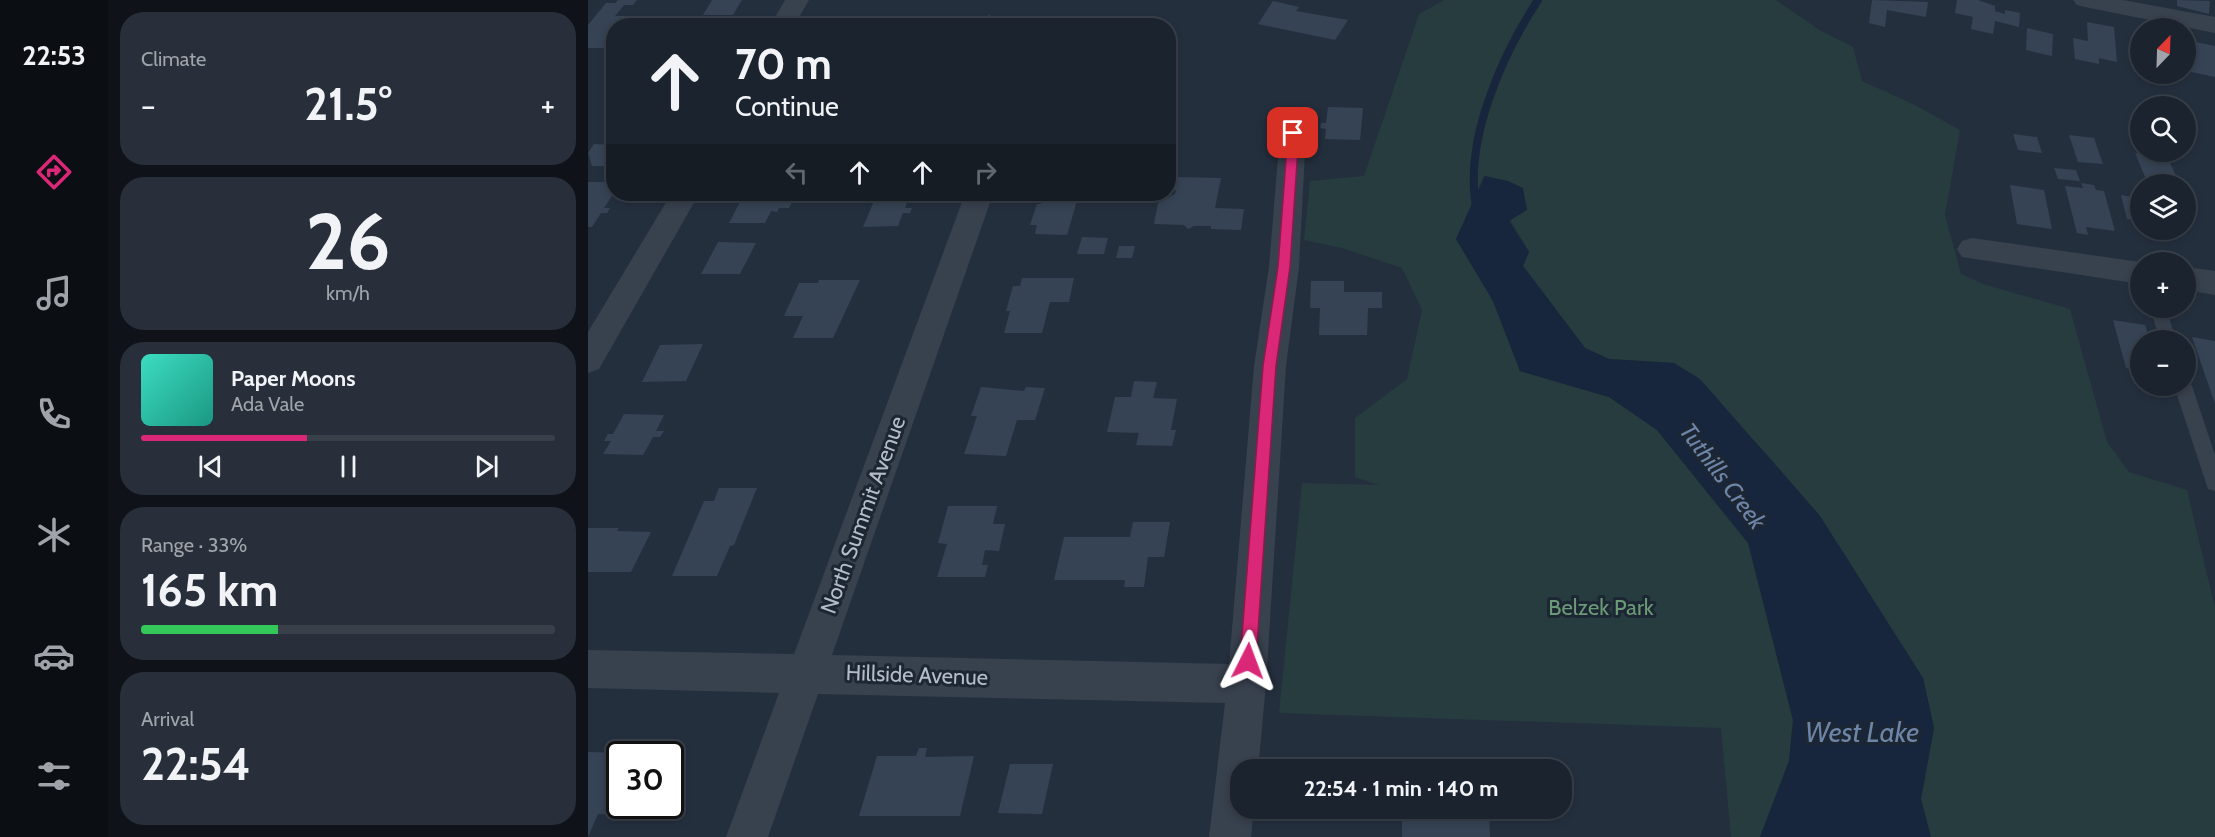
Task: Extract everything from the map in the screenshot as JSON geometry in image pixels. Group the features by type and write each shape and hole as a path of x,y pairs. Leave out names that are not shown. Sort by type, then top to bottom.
{"street":[{"path":"787,18 797,0"},
{"path":"2085,0 2215,25"},
{"path":"1230,837 1247,684 1270,366 1284,267 1293,133"},
{"path":"588,360 681,201"},
{"name":"North Summit Avenue","path":"747,837 976,201"},
{"path":"1972,249 2130,272"},
{"path":"2196,280 2215,283"},
{"name":"Hillside Avenue","path":"588,669 807,672 1247,684"}],"lane":[{"path":"2186,396 2215,483"}],"green space":[{"name":"Belzek Park","path":"1444,0 1776,0 1821,31 1853,47 1862,81 1913,104 1960,130 1945,215 1961,274 1983,284 2070,309 2107,442 2129,472 2187,490 2215,608 2215,837 1931,837 1921,799 1934,728 1923,678 1820,516 1763,450 1674,363 1609,359 1585,348 1523,266 1529,252 1484,176 1456,239 1493,301 1520,371 1609,397 1657,430 1748,543 1793,720 1789,761 1760,837 1731,837 1721,728 1279,713 1302,483 1379,485 1355,477 1355,418 1407,379 1422,310 1402,268 1342,248 1304,240 1310,181 1364,176 1419,14"}],"water":[{"name":"West Lake","path":"1485,176 1508,181 1523,188 1527,210 1509,221 1529,252 1523,266 1585,348 1609,359 1674,363 1700,379 1820,516 1923,678 1934,728 1921,799 1931,837 1760,837 1789,761 1793,720 1748,543 1657,430 1609,397 1520,371 1493,301 1456,239"}],"building":[{"path":"618,0 637,0 633,5 624,5 615,16 635,16 634,18 606,18 606,48 588,48 588,25 606,3 615,3"},
{"path":"712,0 742,0 733,15 703,15"},
{"path":"1872,0 1928,2 1926,17 1887,10 1885,27 1869,23"},
{"path":"1957,0 1978,0 1995,6 1995,11 2005,14 2005,10 2020,13 2019,27 1995,21 1993,34 1971,29 1973,17 1955,13"},
{"path":"2177,0 2210,1 2209,14 2177,6"},
{"path":"1273,1 1299,7 1296,11 1348,20 1335,40 1258,24"},
{"path":"2087,22 2114,27 2117,62 2099,58 2099,64 2075,59 2073,38 2088,41"},
{"path":"2027,28 2053,34 2052,56 2026,50"},
{"path":"2196,42 2215,46 2215,77 2196,73"},
{"path":"1328,107 1363,108 1360,140 1325,139 1326,129 1320,128 1321,123 1326,123"},
{"path":"2013,134 2037,137 2042,153 2018,150"},
{"path":"2069,135 2094,138 2103,164 2078,162"},
{"path":"594,144 606,145 606,166 592,166 588,153"},
{"path":"2139,162 2170,163 2175,174 2144,174"},
{"path":"2054,168 2076,170 2080,181 2058,179"},
{"path":"1176,177 1221,178 1215,208 1244,209 1241,230 1211,229 1211,226 1194,226 1188,229 1184,225 1154,224 1158,203 1176,201"},
{"path":"588,182 606,182 606,201 609,201 604,208 610,208 607,213 601,213 592,227 588,227"},
{"path":"2081,183 2094,185 2096,190 2104,191 2115,231 2086,227 2088,235 2077,233 2065,186 2083,188"},
{"path":"2010,185 2044,190 2052,229 2017,224"},
{"path":"2121,195 2130,196 2130,219 2127,219"},
{"path":"740,201 792,201 789,208 779,208 777,212 771,211 765,223 729,223"},
{"path":"874,201 908,201 905,208 912,208 910,213 903,213 898,226 863,227"},
{"path":"1042,201 1077,201 1067,235 1035,234 1037,225 1030,225 1037,204 1041,204"},
{"path":"1082,237 1108,238 1104,254 1077,254"},
{"path":"718,242 756,243 740,274 701,274"},
{"path":"1119,246 1135,246 1132,258 1116,258"},
{"path":"1022,278 1074,278 1069,302 1050,302 1042,333 1004,333 1010,311 1006,311 1013,286 1020,286"},
{"path":"819,280 860,280 833,338 793,338 803,316 784,316 799,283 818,283"},
{"path":"1311,281 1344,281 1344,292 1382,292 1382,308 1368,308 1367,335 1319,335 1320,308 1310,308"},
{"path":"2113,320 2145,325 2147,330 2130,330 2130,369 2126,368"},
{"path":"2196,338 2215,341 2215,404 2196,349"},
{"path":"703,344 686,381 642,382 660,345"},
{"path":"1134,381 1157,382 1153,398 1177,399 1171,430 1176,430 1172,446 1136,445 1139,433 1107,432 1115,397 1131,397"},
{"path":"981,387 1024,391 1026,387 1045,388 1035,420 1017,420 1006,456 964,454 977,416 971,416"},
{"path":"624,414 664,415 656,431 664,431 660,437 653,437 643,455 603,454 611,441 604,441 608,434 613,434"},
{"path":"719,488 757,488 734,545 730,546 717,576 672,576 704,501 714,501"},
{"path":"948,506 997,506 993,524 1005,524 999,551 985,550 982,565 988,565 985,577 937,577 947,544 938,543"},
{"path":"1133,522 1170,522 1164,557 1148,557 1144,587 1124,587 1125,580 1054,580 1064,537 1130,537"},
{"path":"588,528 619,528 617,531 651,532 631,572 588,572"},
{"path":"919,748 927,748 925,757 974,756 960,816 859,816 877,756 916,756"},
{"path":"588,752 606,753 606,814 598,814 588,837"},
{"path":"1010,764 1053,764 1042,814 998,813"},
{"path":"1402,819 1489,819 1490,837 1402,837"}],"waterway":[{"name":"Tuthills Creek","path":"1477,211 1474,185 1475,157 1488,101 1511,47 1538,0"}],"route":[{"path":"1248,661 1270,366 1284,267 1293,133"}]}
